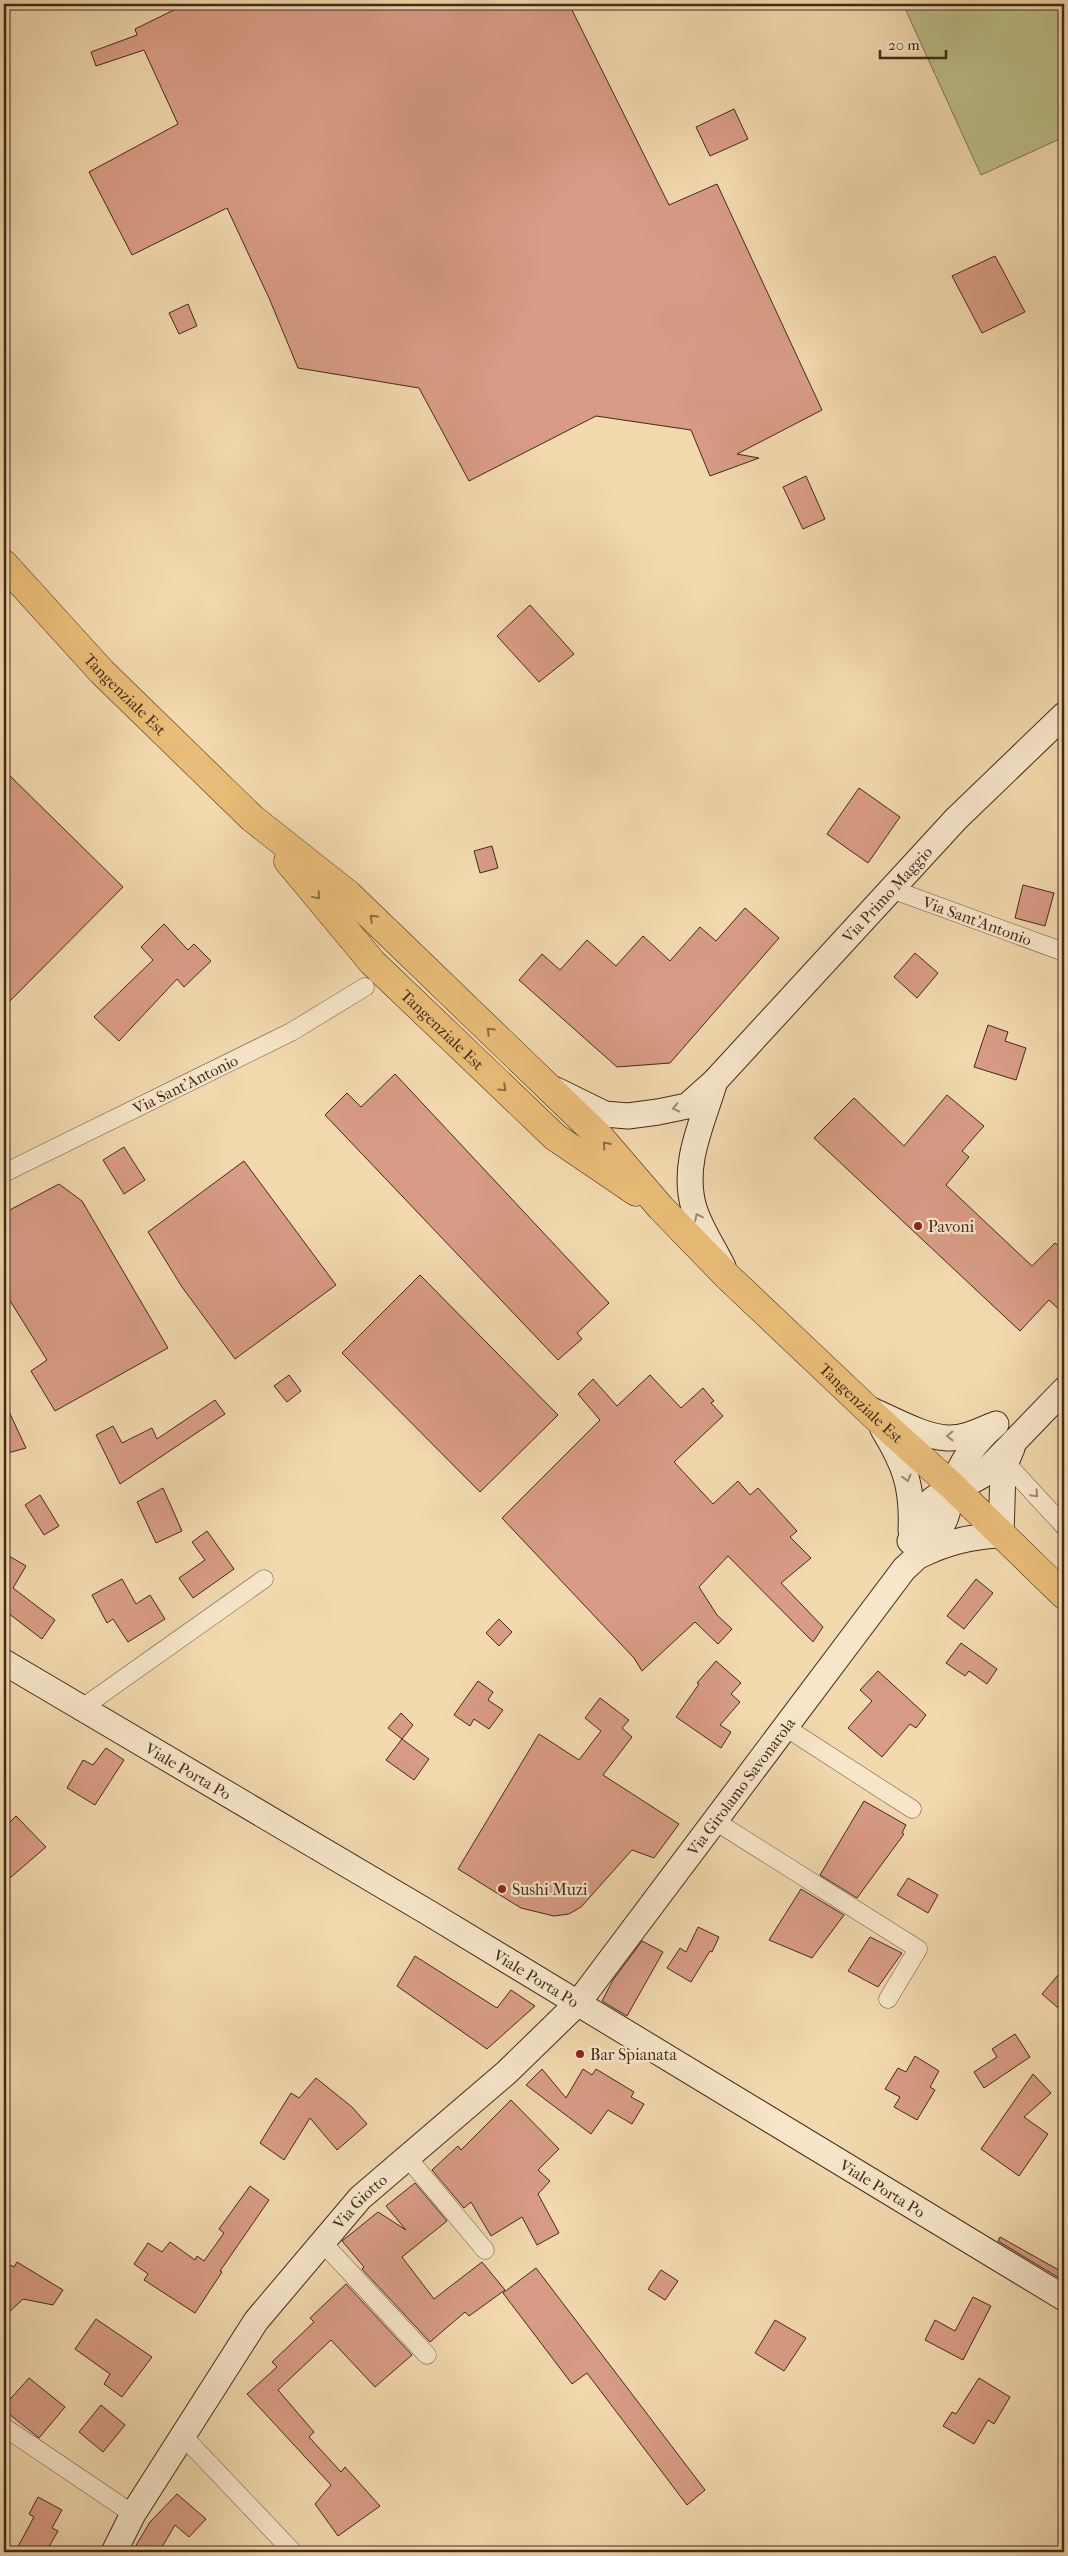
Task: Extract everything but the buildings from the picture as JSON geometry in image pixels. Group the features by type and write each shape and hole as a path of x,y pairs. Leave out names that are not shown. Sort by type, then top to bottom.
{"main road":[{"name":"Tangenziale Est","path":"4,564 102,672 252,818 348,894 600,1137 661,1208 728,1276 873,1414 952,1486 1064,1595"},
{"name":"Tangenziale Est","path":"252,818 372,962 506,1090 571,1150 661,1208"}],"street":[{"name":"Via Primo Maggio","path":"549,1087 605,1114 628,1116 687,1106 715,1081 956,819 1064,715"},
{"name":"Via Sant'Antonio","path":"890,889 1064,952"},
{"name":"Via Sant'Antonio","path":"4,1173 290,1032 365,987"},
{"name":"Via Primo Maggio","path":"715,1081 692,1148 690,1182 694,1208 728,1276"},
{"path":"873,1414 947,1438 972,1434 1020,1414 1064,1390"},
{"path":"952,1486 968,1484 981,1476 1064,1390"},
{"path":"873,1414 902,1461 909,1486 911,1555"},
{"path":"952,1486 976,1440 996,1424"},
{"path":"1001,1535 1002,1486 1006,1463 1020,1435"},
{"path":"1006,1463 1064,1526"},
{"name":"Via Girolamo Savonarola","path":"578,2003 911,1555 936,1535 945,1518 952,1486"},
{"name":"Via Girolamo Savonarola","path":"911,1555 974,1536 1001,1535"},
{"path":"82,1708 264,1578"},
{"name":"Viale Porta Po","path":"4,1662 578,2003 1064,2298"},
{"path":"785,1727 912,1809"},
{"path":"714,1821 918,1949 888,1999"},
{"name":"Via Giotto","path":"114,2552 133,2514 256,2321 322,2242 360,2198 506,2073 578,2003"},
{"path":"407,2157 484,2250"},
{"path":"322,2242 427,2355"},
{"path":"4,2427 133,2514"},
{"path":"182,2435 293,2552"}],"green space":[{"path":"903,4 1064,4 1064,137 981,175"}],"place":[{"name":"Pavoni","path":"918,1226"},
{"name":"Sushi Muzi","path":"502,1889"},
{"name":"Bar Spianata","path":"580,2054"}]}
